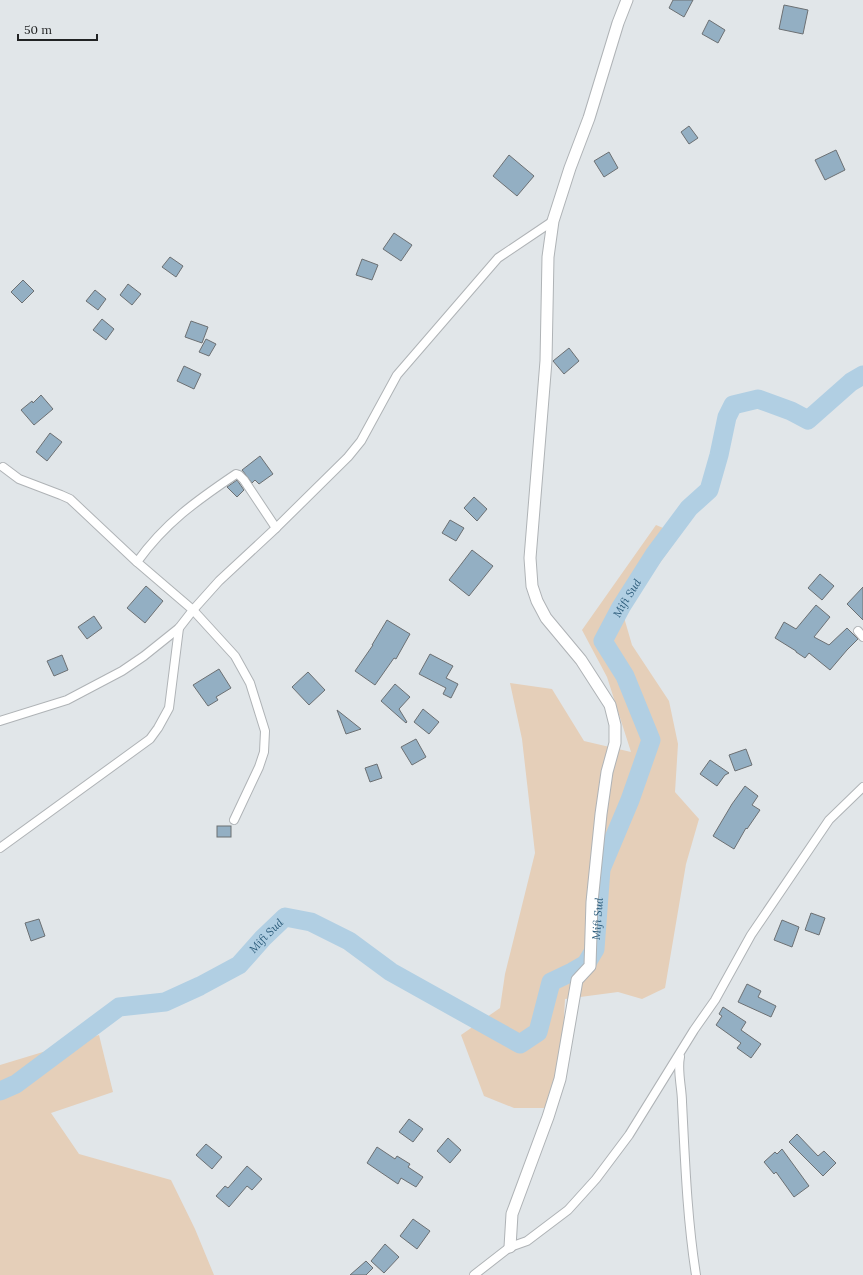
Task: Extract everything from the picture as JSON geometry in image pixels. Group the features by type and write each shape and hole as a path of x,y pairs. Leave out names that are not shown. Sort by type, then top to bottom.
{"street":[{"path":"510,1247 512,1214 560,1079 577,980 590,966 592,902 601,814 607,772 615,743 615,724 610,705 581,660 546,618 537,601 532,586 530,558 546,361 548,257 553,221 570,168 589,118 618,23 627,0"},
{"path":"0,721 68,700 122,671 144,656 179,628 193,610 219,582 348,458 361,441 397,375 498,258 553,221"},
{"path":"3,467 19,479 70,500 137,562 193,610 235,656 250,683 265,731 264,752 261,762 234,820"},
{"path":"137,562 160,534 184,511 236,474 244,480 276,528"},
{"path":"0,848 150,739 169,708 179,628"},
{"path":"474,1275 510,1247 527,1241 568,1210 596,1179 629,1135 715,1000 751,935 820,832 829,820 863,787"},
{"path":"681,1052 678,1063 682,1101 688,1208 696,1275"}],"shaded area":[{"path":"656,525 680,535 623,614 632,645 669,701 678,744 675,792 699,819 686,864 665,988 642,999 618,992 565,999 562,1054 545,1108 514,1108 484,1096 461,1035 500,1008 505,974 535,853 522,739 510,683 552,689 584,741 631,752 607,677 582,630"},
{"path":"99,1035 113,1092 51,1113 79,1154 171,1180 195,1229 214,1275 0,1275 0,1065"}],"building":[{"path":"673,0 693,0 684,17 669,8"},
{"path":"784,5 808,10 803,34 779,29"},
{"path":"709,20 725,30 718,43 702,34"},
{"path":"689,126 698,138 689,144 681,132"},
{"path":"836,150 845,170 825,180 815,160"},
{"path":"609,152 618,168 604,177 594,161"},
{"path":"509,155 534,176 517,196 493,176"},
{"path":"394,233 412,245 401,261 383,249"},
{"path":"170,257 183,266 176,277 162,267"},
{"path":"362,259 378,265 372,280 356,275"},
{"path":"23,280 34,291 22,303 11,292"},
{"path":"128,284 141,294 132,305 120,295"},
{"path":"95,290 106,299 98,310 86,301"},
{"path":"102,319 114,329 106,340 93,330"},
{"path":"191,321 208,327 202,343 185,337"},
{"path":"206,339 216,344 209,356 199,352"},
{"path":"569,348 579,361 564,374 553,361"},
{"path":"184,366 201,374 194,389 177,381"},
{"path":"41,395 53,409 34,425 21,410 32,401 33,403"},
{"path":"50,433 62,442 47,461 36,452"},
{"path":"260,456 273,474 259,484 255,480 252,483 242,470"},
{"path":"237,480 244,490 237,497 227,487"},
{"path":"474,497 487,509 477,521 464,508"},
{"path":"450,520 464,528 456,541 442,533"},
{"path":"472,550 493,566 469,596 449,580"},
{"path":"820,574 834,586 822,600 808,588"},
{"path":"146,586 163,601 145,623 127,608"},
{"path":"863,587 863,620 847,604"},
{"path":"816,605 830,617 814,637 829,645 847,628 858,639 830,670 809,653 805,658 775,638 784,622 796,629"},
{"path":"94,616 102,628 87,639 78,627"},
{"path":"387,620 410,634 396,659 394,658 375,685 355,671 373,645"},
{"path":"430,654 453,666 446,678 458,684 451,698 443,694 446,688 419,674"},
{"path":"62,655 68,670 54,676 47,661"},
{"path":"219,669 231,688 216,697 218,700 208,706 193,685"},
{"path":"308,672 325,690 309,705 292,687"},
{"path":"395,684 410,697 399,709 407,722 406,723 381,701"},
{"path":"423,709 439,722 429,734 414,722"},
{"path":"337,710 361,729 346,734"},
{"path":"416,739 426,757 412,765 401,747"},
{"path":"746,749 752,765 735,771 729,755"},
{"path":"710,760 729,773 725,775 717,786 700,774"},
{"path":"377,764 382,778 370,782 365,768"},
{"path":"745,786 758,796 752,805 760,810 747,829 746,828 734,849 713,836 732,804"},
{"path":"217,826 231,826 231,837 217,837"},
{"path":"811,913 825,918 819,935 805,930"},
{"path":"39,919 45,936 31,941 25,923"},
{"path":"782,920 799,927 792,947 774,940"},
{"path":"747,984 761,991 758,997 776,1006 771,1017 738,1002"},
{"path":"723,1007 746,1022 741,1030 761,1044 751,1058 737,1048 741,1043 716,1025 722,1016 719,1014"},
{"path":"409,1119 423,1129 413,1142 399,1132"},
{"path":"797,1134 818,1156 824,1151 836,1163 823,1176 789,1142"},
{"path":"448,1138 461,1150 450,1163 437,1151"},
{"path":"206,1144 222,1157 212,1169 196,1155"},
{"path":"377,1147 395,1159 397,1156 410,1164 408,1167 423,1177 416,1187 401,1178 398,1184 367,1163"},
{"path":"782,1149 809,1186 794,1197 776,1172 774,1174 764,1162 775,1152 777,1154"},
{"path":"247,1166 262,1179 252,1190 247,1186 229,1207 216,1196 225,1186 228,1188"},
{"path":"413,1219 430,1231 417,1249 400,1236"},
{"path":"385,1244 399,1257 384,1273 371,1261"},
{"path":"366,1261 373,1268 366,1275 350,1275"}],"waterway":[{"name":"Mifi Sud","path":"0,1091 16,1084 119,1007 165,1002 200,986 239,965 263,938 285,917 311,922 349,941 391,972 520,1044 538,1032 551,982 586,964 595,949 601,869 630,800 651,740 625,676 603,641 621,607 654,555 689,508 709,490 719,455 727,417 733,405 758,399 791,411 808,420 851,382 863,375"}]}
